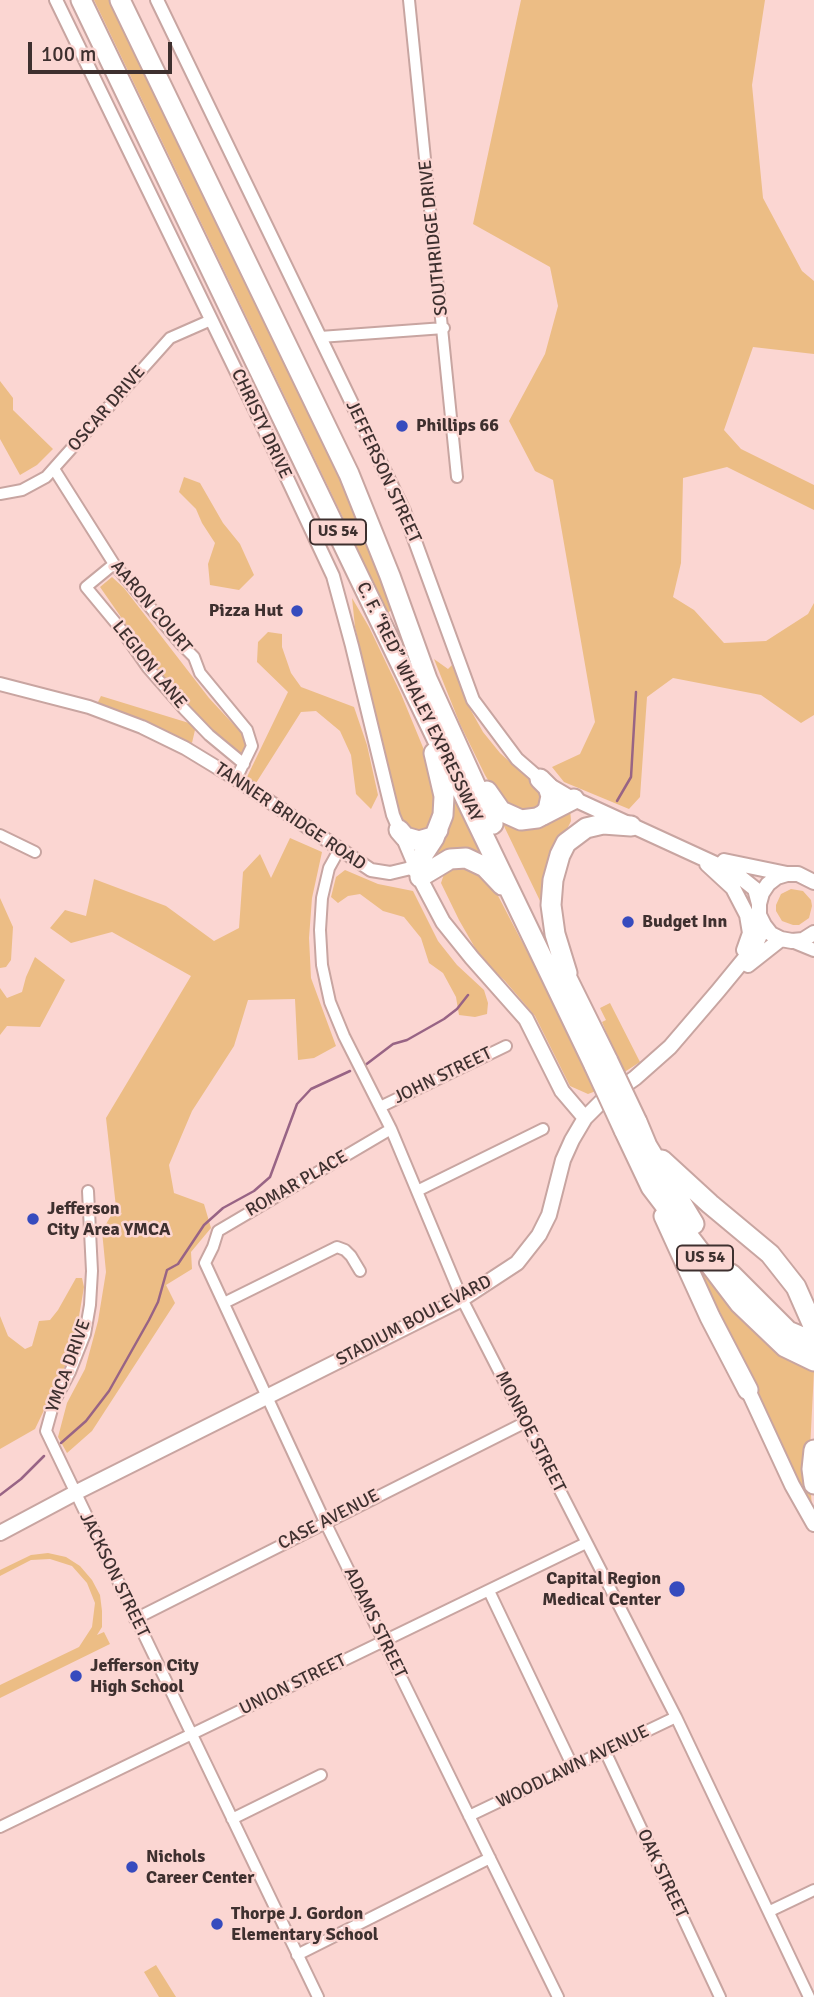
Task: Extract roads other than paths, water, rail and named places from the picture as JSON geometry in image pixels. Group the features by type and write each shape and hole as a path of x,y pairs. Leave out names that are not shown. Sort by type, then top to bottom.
{"highway":[{"name":"C. F. “RED” WHALEY EXPRESSWAY","path":"81,0 515,902 601,1063 631,1126 651,1187 740,1304 785,1347 814,1361"},
{"name":"C. F. “RED” WHALEY EXPRESSWAY","path":"120,0 349,474 449,730 570,984 601,1063"},
{"path":"413,688 439,769 444,796 439,829 417,872"},
{"path":"449,730 501,811 521,820 532,820 576,800 576,818 556,868 551,905 555,934 570,984"},
{"path":"540,779 548,787 551,796 548,810 543,815"},
{"path":"566,844 578,832 594,825 631,826"},
{"path":"400,831 405,837 419,841 433,837 439,829"},
{"path":"417,872 450,859 466,858 485,867 515,902"},
{"name":"C. F. “RED” WHALEY EXPRESSWAY","path":"631,1126 647,1146 691,1220 737,1282 788,1331 814,1342"},
{"path":"647,1146 770,1254 796,1287 812,1322"},
{"path":"651,1187 710,1317 748,1390"},
{"path":"814,1450 814,1484"}],"main road":[{"name":"JEFFERSON STREET","path":"576,800 696,854"},
{"path":"696,854 793,874 814,882"},
{"path":"696,854 746,880 759,895 761,933 755,946 718,991"},
{"path":"696,854 733,888 750,923 747,945 730,976"},
{"path":"814,869 777,877 762,893 759,909 764,925 771,934 786,940 803,940 814,933"},
{"path":"417,872 443,922 526,1019 562,1091 585,1118"},
{"path":"718,991 786,940"},
{"name":"STADIUM BOULEVARD","path":"0,1533 462,1298 517,1264 539,1235 549,1215 563,1160 585,1118 670,1047 718,991"},
{"path":"748,1390 792,1485 814,1524"}],"street":[{"name":"CHRISTY DRIVE","path":"56,0 332,576 393,815 417,872"},
{"name":"JEFFERSON STREET","path":"157,0 404,511 473,700 517,759 540,779 576,800"},
{"name":"SOUTHRIDGE DRIVE","path":"410,0 457,477"},
{"name":"OSCAR DRIVE","path":"0,494 10,494 37,483 54,469 170,338 211,320"},
{"path":"320,337 444,328"},
{"name":"AARON COURT","path":"54,469 114,564 194,657 200,673 247,730 252,746 236,779"},
{"name":"LEGION LANE","path":"114,564 86,587 148,668 184,709 208,735 244,764"},
{"name":"TANNER BRIDGE ROAD","path":"0,684 89,707 142,727 185,748 236,779 360,865 381,873 417,872"},
{"path":"0,835 35,852"},
{"name":"MONROE STREET","path":"339,850 329,868 322,898 322,965 330,1002 344,1036 391,1129 462,1298 676,1717 809,1997"},
{"path":"786,940 814,950"},
{"name":"JOHN STREET","path":"380,1107 506,1046"},
{"name":"ROMAR PLACE","path":"213,1247 218,1231 391,1129"},
{"path":"417,1191 543,1129"},
{"name":"YMCA DRIVE","path":"75,1493 46,1431 54,1402 70,1372 85,1334 92,1271 88,1191"},
{"name":"ADAMS STREET","path":"213,1247 205,1263 325,1522 558,1997"},
{"path":"224,1303 337,1247 351,1256 360,1271"},
{"name":"CASE AVENUE","path":"135,1619 524,1423"},
{"name":"JACKSON STREET","path":"75,1493 318,1997"},
{"name":"UNION STREET","path":"0,1827 586,1543"},
{"path":"488,1591 573,1767"},
{"name":"WOODLAWN AVENUE","path":"470,1816 676,1717"},
{"name":"OAK STREET","path":"605,1751 720,1997"},
{"path":"232,1819 321,1775"},
{"path":"297,1955 490,1858"},
{"path":"770,1911 814,1889"}],"waterway":[{"path":"617,801 631,777 636,692"},
{"path":"364,1066 393,1044 407,1040 444,1019 457,1009 468,995"},
{"path":"61,1443 86,1421 109,1391 158,1302 167,1270 178,1264 204,1225 223,1208 254,1191 270,1177 297,1104 311,1089 350,1071"},
{"path":"0,1495 44,1456"}],"place":[{"name":"Phillips 66","path":"402,426"},
{"name":"Pizza Hut","path":"297,611"},
{"name":"Budget Inn","path":"628,922"},
{"name":"Jefferson City Area YMCA","path":"33,1219"},
{"name":"Capital Region Medical Center","path":"677,1589"},
{"name":"Jefferson City High School","path":"76,1676"},
{"name":"Nichols Career Center","path":"132,1867"},
{"name":"Thorpe J. Gordon Elementary School","path":"217,1924"}]}
